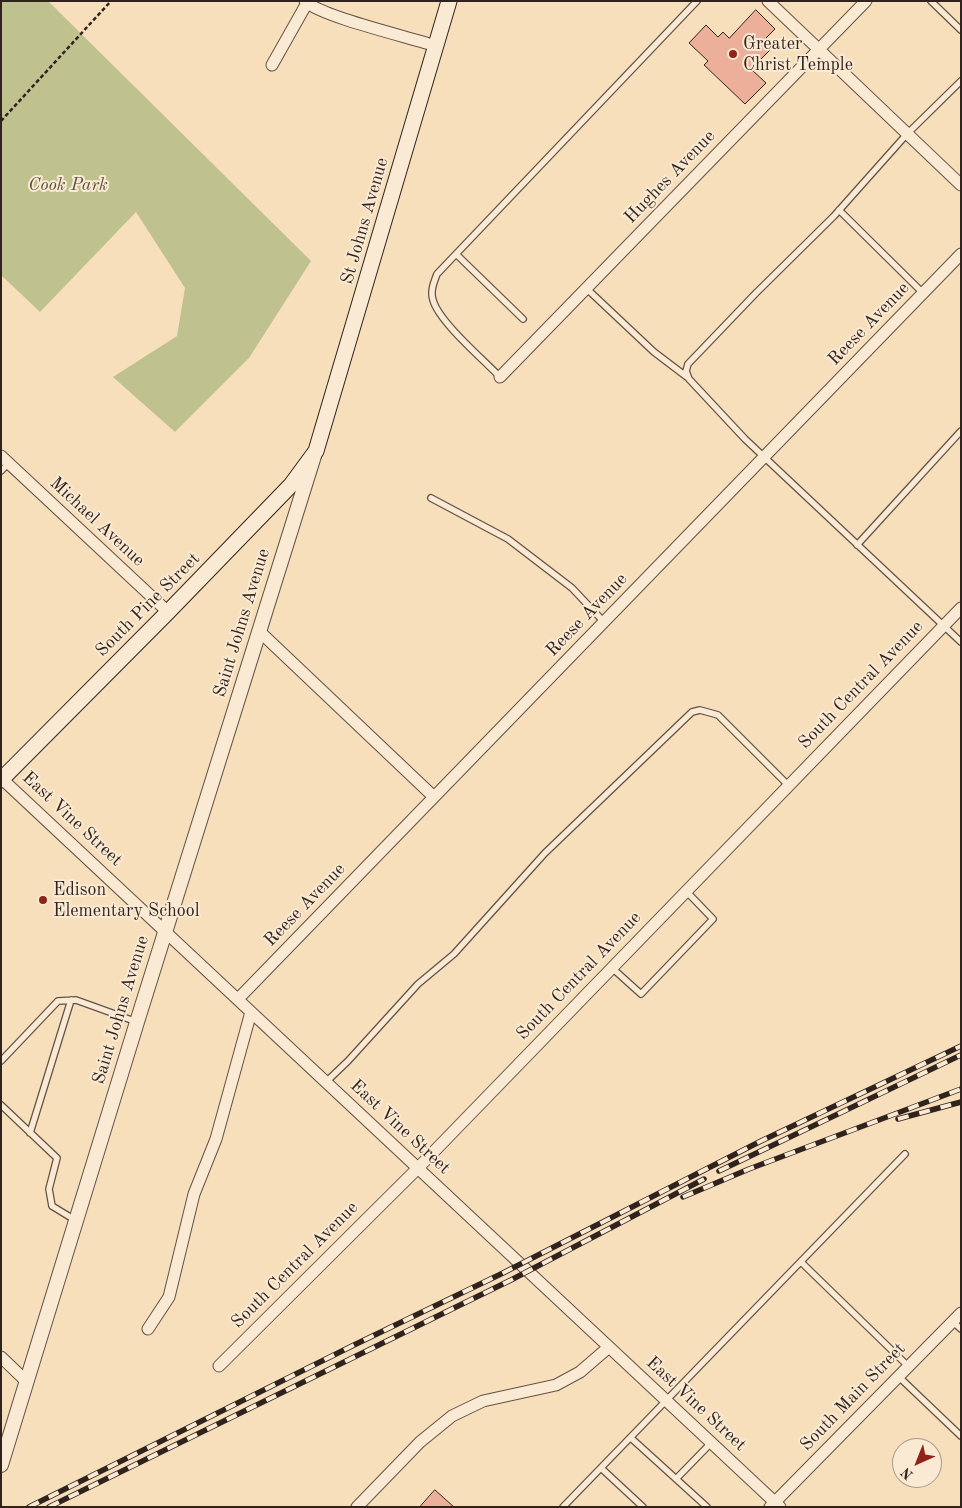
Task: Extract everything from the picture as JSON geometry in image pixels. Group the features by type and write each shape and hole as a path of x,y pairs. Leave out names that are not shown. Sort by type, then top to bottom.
{"main road":[{"name":"St Johns Avenue","path":"316,451 449,1"},
{"name":"South Pine Street","path":"2,779 291,485 316,451"}],"street":[{"path":"768,1 961,185"},
{"name":"Hughes Avenue","path":"500,377 866,1"},
{"path":"272,65 307,2 330,13 436,46"},
{"name":"Reese Avenue","path":"238,999 961,254"},
{"name":"Saint Johns Avenue","path":"1,1465 136,1022 316,451"},
{"name":"Michael Avenue","path":"4,464 168,612"},
{"name":"South Central Avenue","path":"219,1366 418,1168 961,608"},
{"path":"259,631 434,797"},
{"name":"East Vine Street","path":"2,779 712,1443 775,1505"},
{"path":"148,1329 169,1297 194,1194 216,1139 251,1012"},
{"name":"South Main Street","path":"775,1505 898,1376 958,1321"},
{"path":"357,1507 420,1442 452,1416 483,1401 556,1385 580,1372 609,1347"},
{"path":"1,1357 27,1382"}],"lane":[{"path":"500,377 440,315 432,299 432,289 437,274 697,1"},
{"path":"931,1 961,30"},
{"path":"689,379 686,371 688,364 839,210 907,134 961,81"},
{"path":"839,210 923,293"},
{"path":"456,254 523,318"},
{"path":"586,288 654,352 689,379 764,457 961,642"},
{"path":"857,545 961,431"},
{"path":"430,498 508,539 572,588 604,622"},
{"path":"326,1082 348,1061 418,984 454,954 545,853 692,712 700,710 718,715 788,785"},
{"path":"611,967 641,994 713,919 685,891"},
{"path":"1,1061 58,1001 74,1000 136,1022"},
{"path":"30,1133 74,1000"},
{"path":"1,1105 57,1158 49,1189 52,1206 76,1220"},
{"path":"563,1507 905,1154"},
{"path":"801,1262 908,1366"},
{"path":"898,1376 961,1436"},
{"path":"631,1438 707,1507"},
{"path":"676,1479 712,1443"},
{"path":"601,1468 643,1507"}],"path":[{"path":"1,121 111,1"}],"green space":[{"name":"Cook Park","path":"1,1 48,1 311,261 249,358 175,432 113,377 177,336 185,288 136,212 40,312 1,275"}],"building":[{"name":"Greater Christ Temple","path":"756,10 775,29 766,38 774,46 751,69 766,83 745,104 704,65 708,61 689,43 706,25 718,37 723,32 729,38"},
{"path":"435,1490 454,1507 420,1507"}],"railway":[{"path":"29,1507 503,1273 761,1141 961,1046"},
{"path":"719,1171 961,1055"},
{"path":"683,1197 749,1169 961,1089"},
{"path":"898,1119 961,1102"},
{"path":"49,1507 511,1280 704,1179"}],"place":[{"name":"Greater Christ Temple","path":"733,54"},
{"name":"Edison Elementary School","path":"43,900"}]}
